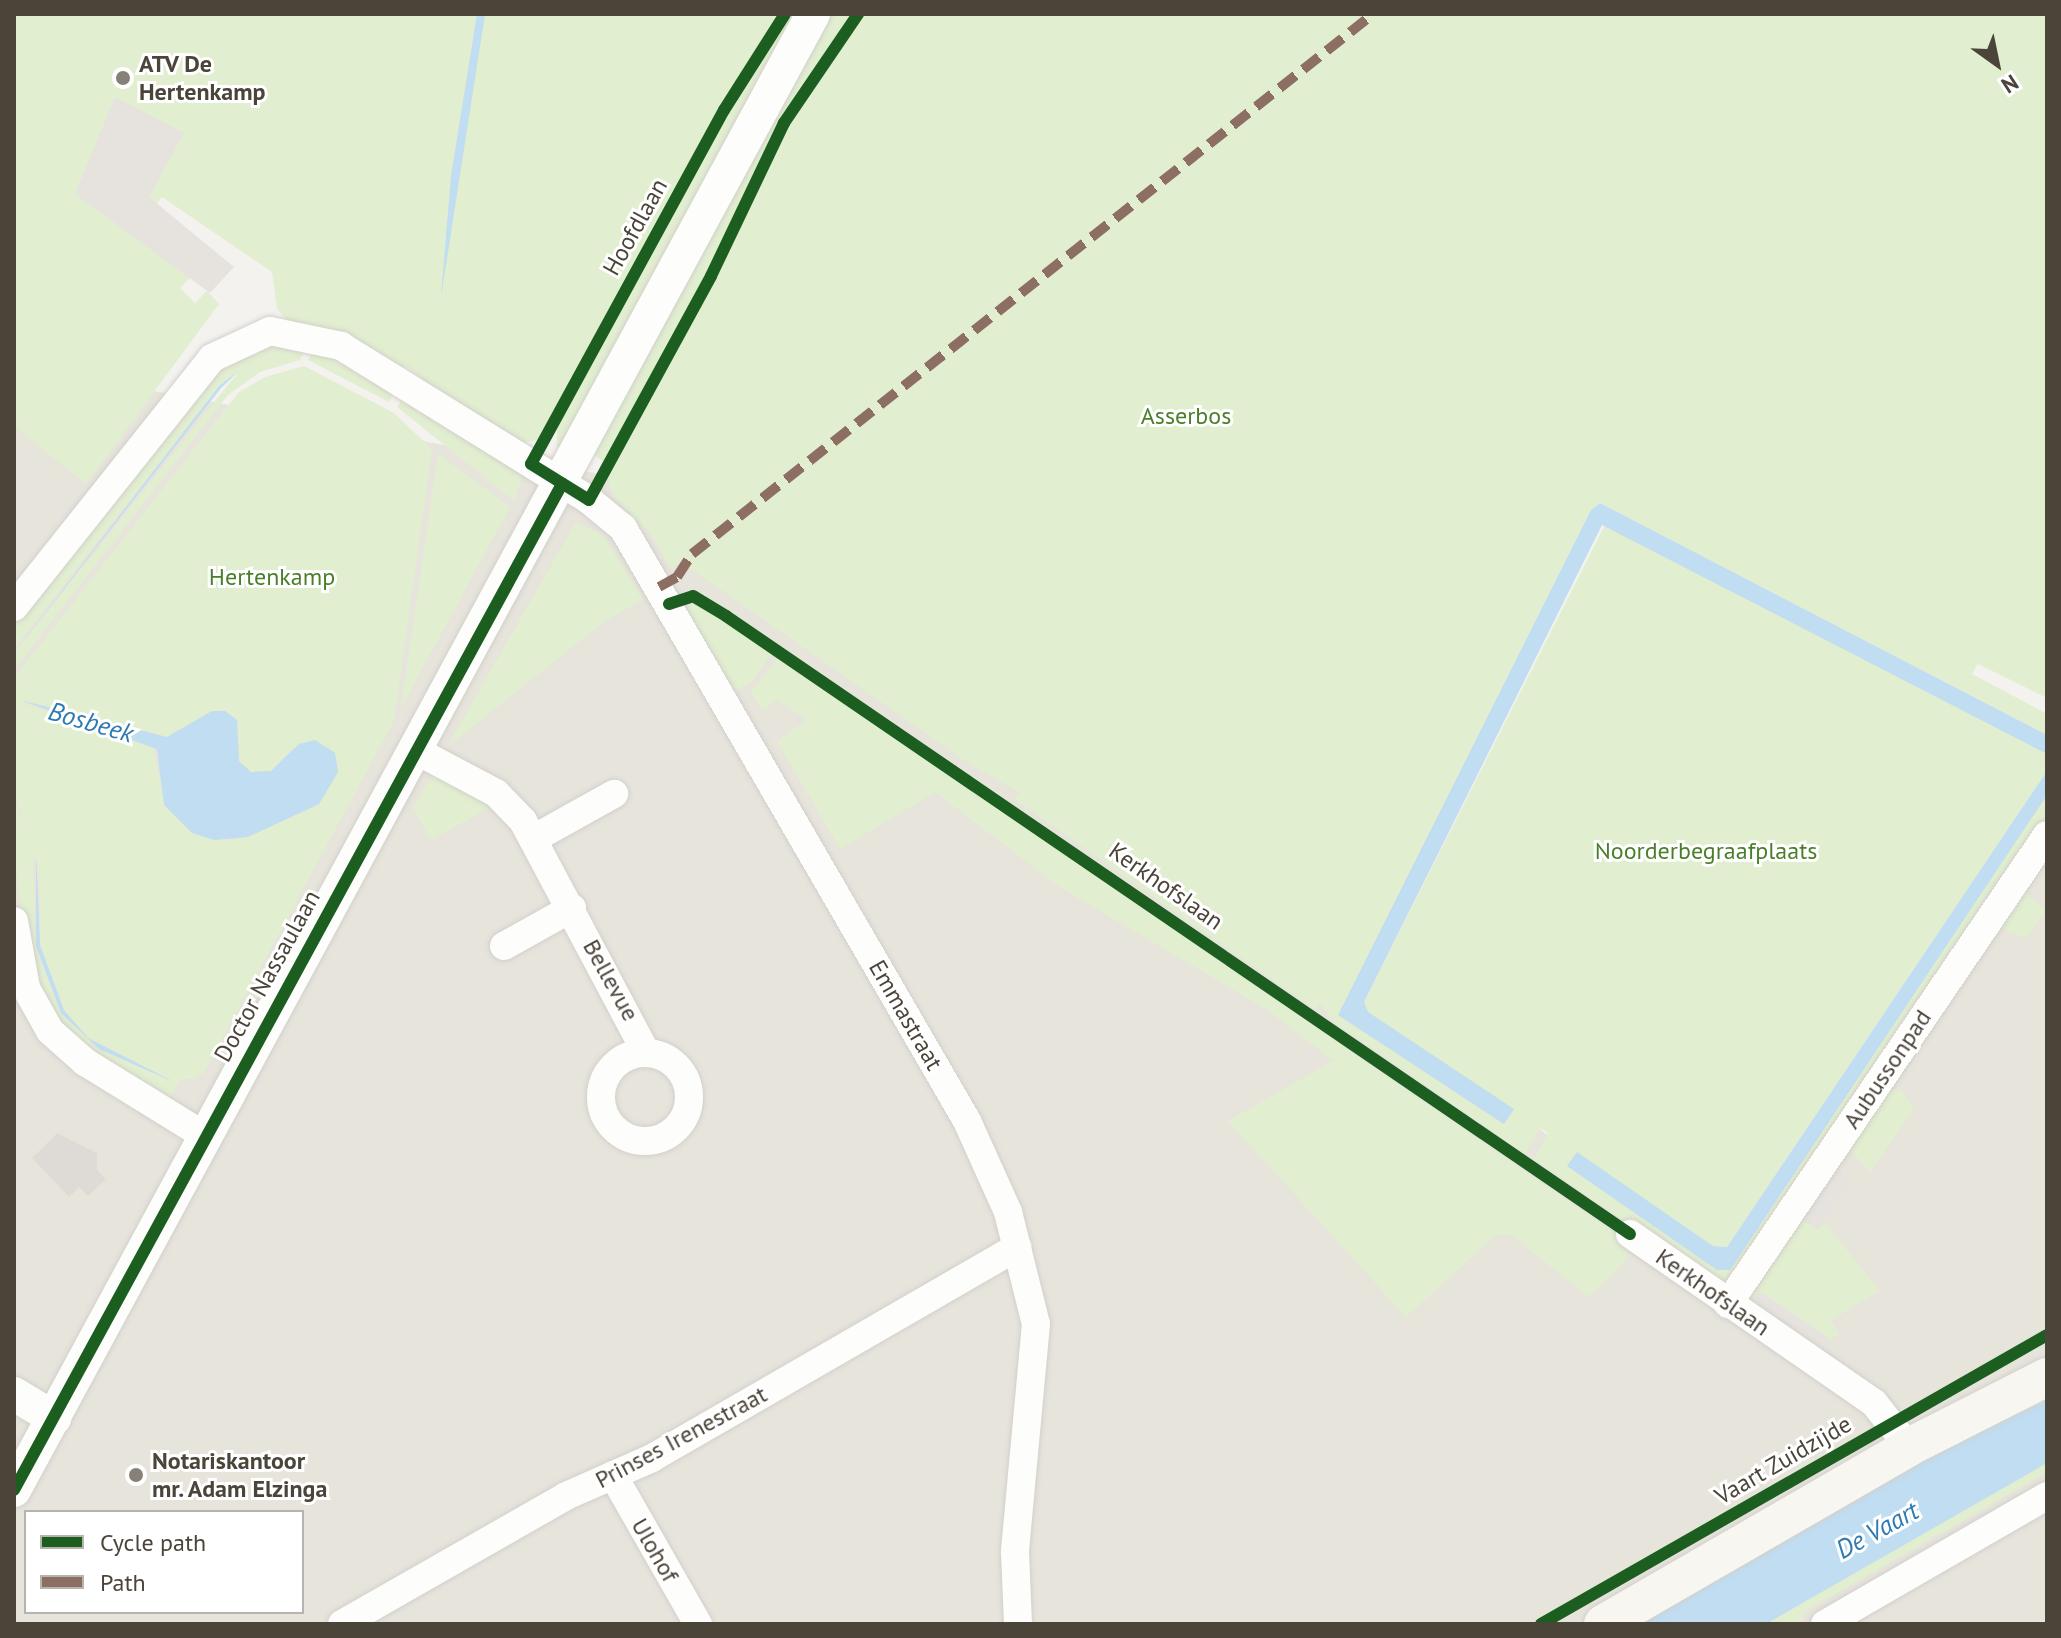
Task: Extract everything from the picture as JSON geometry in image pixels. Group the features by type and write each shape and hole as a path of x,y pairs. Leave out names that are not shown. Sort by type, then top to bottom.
{"main road":[{"path":"1603,1624 1909,1447 2047,1377"}],"street":[{"path":"14,607 212,358 270,331 341,346 562,484 813,14"},
{"name":"Doctor Nassaulaan","path":"14,1490 562,484"},
{"name":"Emmastraat","path":"562,484 623,528 659,587 967,1121 1018,1247 1036,1324 1015,1552 1018,1624"},
{"name":"Bellevue","path":"415,750 496,793 533,839 646,1052"},
{"path":"533,839 614,794"},
{"name":"Aubussonpad","path":"1728,1304 2047,835"},
{"path":"504,946 572,908"},
{"path":"14,921 26,988 50,1031 85,1062 205,1136"},
{"name":"Kerkhofslaan","path":"1630,1234 1874,1403 1909,1447"},
{"name":"Prinses Irenestraat","path":"342,1624 1018,1247"},
{"path":"14,1394 54,1418"},
{"name":"Ulohof","path":"613,1475 698,1624"},
{"path":"1825,1624 2047,1496"}],"shaded area":[{"name":"ATV De Hertenkamp","path":"115,97 184,133 149,197 234,267 210,293 75,194"},
{"path":"14,365 675,488 1723,1265 2047,784 2047,1624 14,1624"},
{"path":"1829,1165 1851,1180 1818,1230 1796,1215"},
{"path":"1759,1291 1824,1335 1813,1350 1749,1307"}],"green space":[{"name":"Asserbos","path":"14,14 2047,14 2047,698 1978,664 1972,674 2047,714 2047,735 1600,503 1591,510 1339,1015 1503,1124 1513,1110 1368,1012 1364,1002 1606,523 2046,752 2047,771 1727,1247 1713,1246 1577,1153 1568,1167 1730,1270 2047,795 2047,821 1727,1291 1534,1159 1548,1133 1540,1128 1525,1154 1334,1022 1320,1003 1316,1010 1014,799 1019,792 968,763 687,566 691,562 684,557 672,570 651,535 613,496 607,477 612,467 591,453 557,447 557,429 548,422 537,440 523,443 439,394 410,369 289,322 277,309 272,272 162,197 133,233 193,275 180,288 195,303 207,291 219,304 86,484 14,426"},
{"path":"268,347 307,347 300,360 260,372 228,395 14,670 14,653 240,370 219,386 14,649 14,624 204,382 214,370"},
{"path":"314,348 394,393 389,402 308,360"},
{"name":"Hertenkamp","path":"304,366 394,413 432,449 394,721 204,1072 196,1079 180,1079 167,1104 114,1072 44,1008 24,939 14,851 14,802 26,828 14,796 14,678 238,393 265,377","holes":["19,702 167,737 212,711 225,711 237,720 239,761 251,772 271,771 292,749 329,746 338,772 319,805 231,841 192,833 165,805 153,746","33,853 39,876 40,945 64,1010 88,1038 175,1082 99,1049 61,1013 36,946"]},
{"path":"403,398 523,474 514,501 397,407"},
{"path":"438,454 510,507 401,708"},
{"path":"576,522 603,535 644,599 605,621 447,747"},
{"path":"694,602 771,653 752,682 732,693 685,609"},
{"path":"778,657 1629,1243 1627,1259 1589,1297 1511,1235 1496,1235 1406,1317 1228,1121 1333,1061 1269,1011 1061,888 935,792 840,849 777,741 807,720 777,700 762,711 751,692"},
{"path":"433,773 494,805 431,840 413,808"},
{"path":"2023,891 2046,911 2026,938 2000,928"},
{"path":"1881,1089 1902,1091 1914,1109 1870,1172 1844,1143"},
{"path":"1796,1215 1818,1230 1824,1222 1880,1291 1831,1320 1839,1335 1831,1339 1760,1291 1749,1307 1748,1285"},
{"path":"2047,1463 2047,1472 1804,1612 1802,1624 1766,1624"}],"water":[{"path":"477,14 485,14 441,297 451,176"},
{"path":"240,370 221,388 14,653 219,386"},
{"path":"1600,503 2047,735 2047,754 1602,525 1364,1002 1368,1012 1514,1109 1504,1124 1338,1015 1591,510"},
{"name":"Bosbeek","path":"20,700 167,737 212,711 225,711 237,720 239,761 251,772 271,771 299,744 315,740 335,753 338,772 319,804 248,837 214,840 192,833 164,805 157,749"},
{"path":"2047,771 2047,795 1730,1270 1717,1270 1567,1166 1577,1152 1713,1246 1727,1247"},
{"path":"36,852 40,945 64,1010 88,1038 174,1082 99,1049 61,1013 36,946"},
{"name":"De Vaart","path":"2047,1401 2047,1463 1766,1624 1632,1624 1924,1455"}],"building":[{"path":"57,1133 97,1153 97,1170 106,1179 88,1196 79,1187 69,1197 32,1158"}],"marked path":[{"path":"659,587 677,577 692,554 1373,14"}],"cycle path":[{"name":"Hoofdlaan","path":"785,14 724,110 531,464 589,500 711,276 784,123 858,14"},
{"path":"14,1490 562,484"},
{"path":"669,604 693,596 726,616 1630,1234"},
{"name":"Vaart Zuidzijde","path":"1541,1624 2047,1335"}],"place":[{"name":"ATV De Hertenkamp","path":"123,78"},
{"name":"Notariskantoor mr. Adam Elzinga","path":"136,1475"}],"park label":[{"name":"Noorderbegraafplaats","path":"1706,851"}]}
